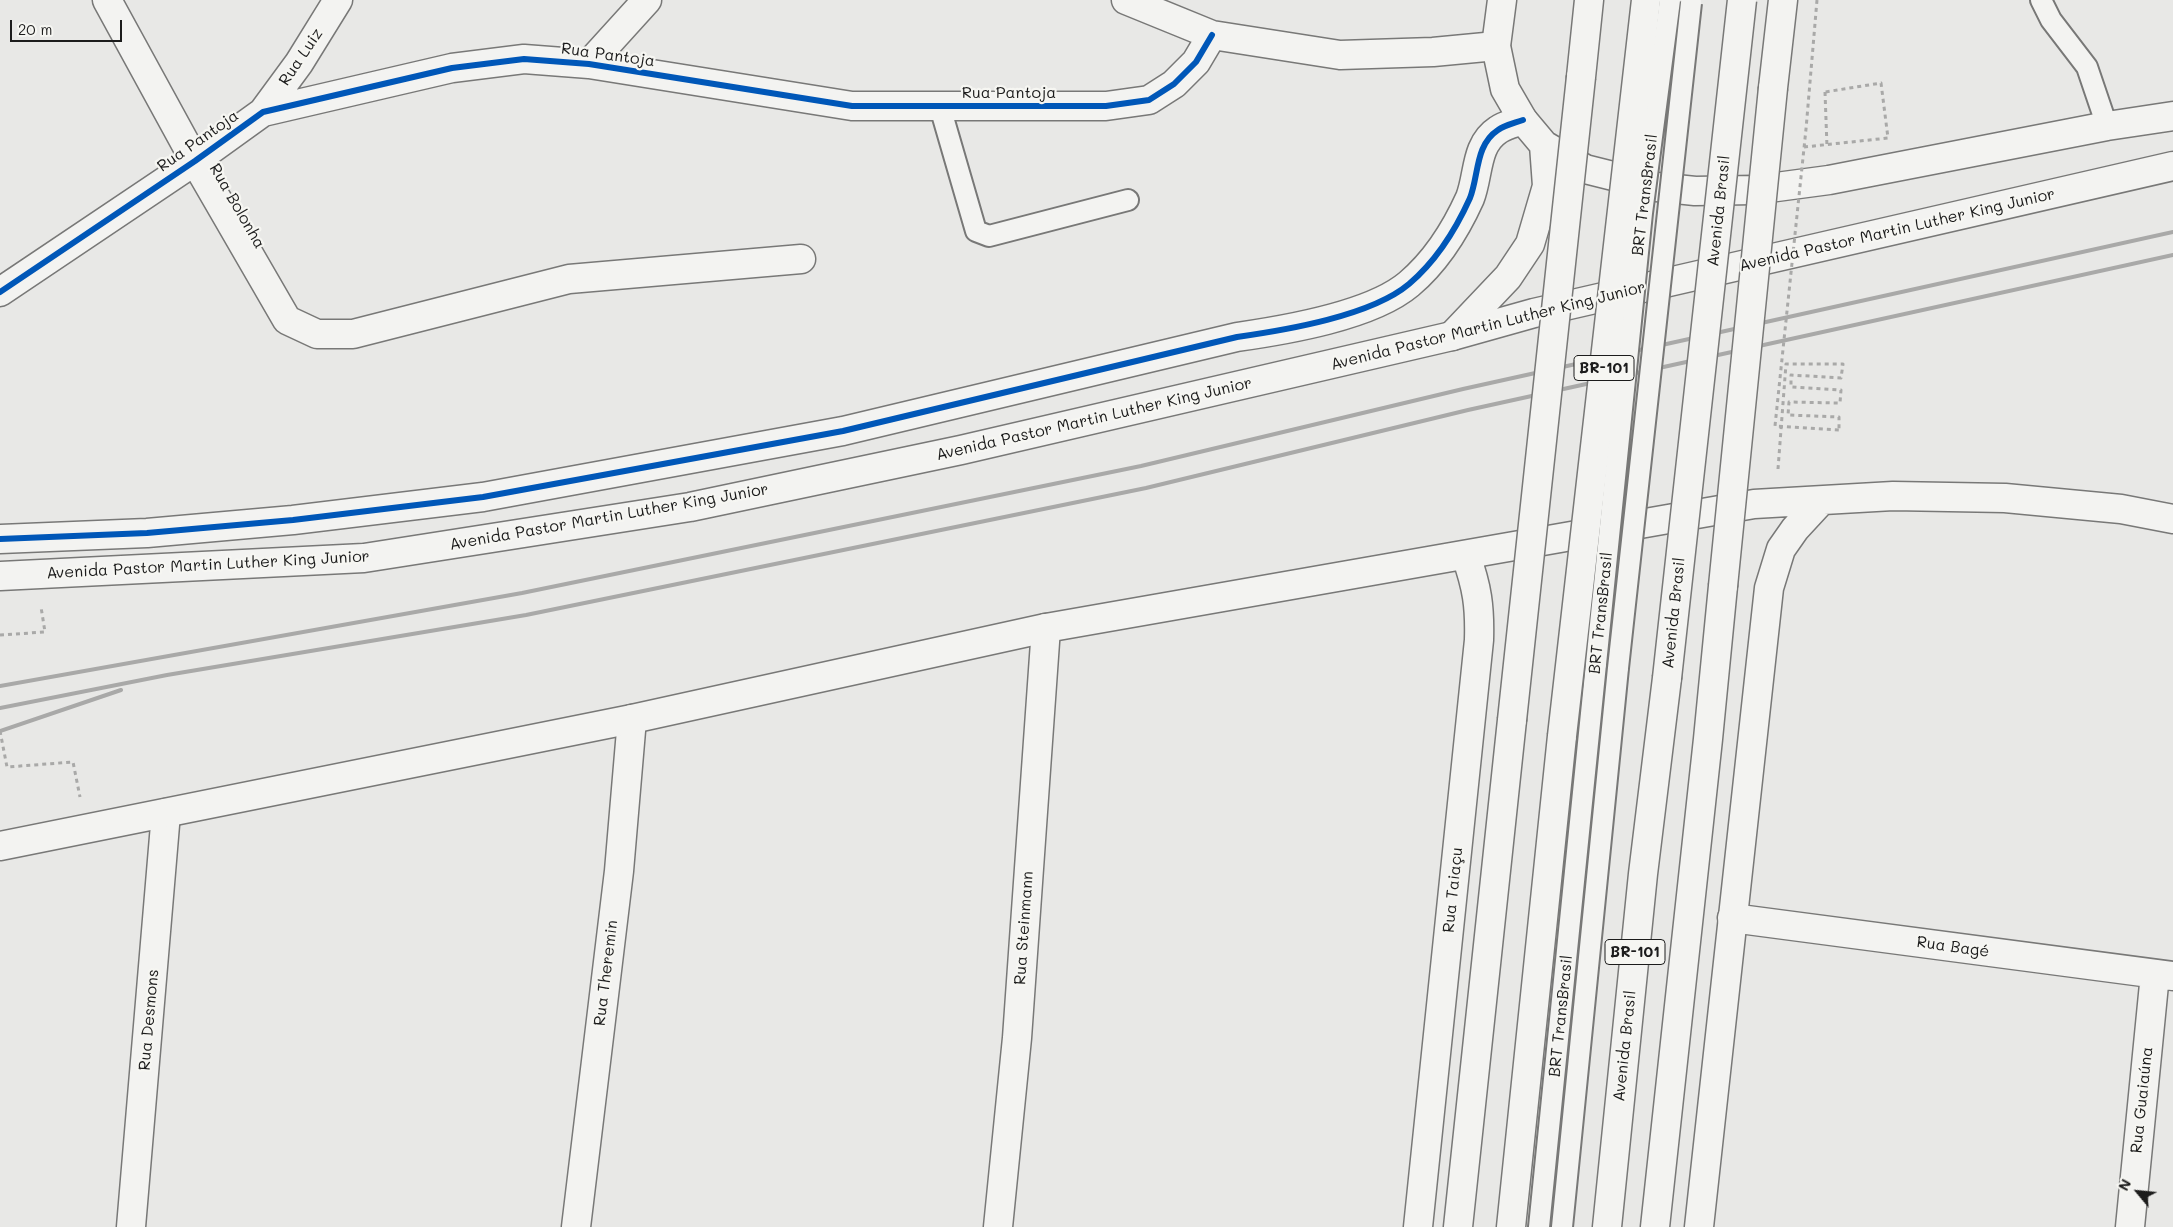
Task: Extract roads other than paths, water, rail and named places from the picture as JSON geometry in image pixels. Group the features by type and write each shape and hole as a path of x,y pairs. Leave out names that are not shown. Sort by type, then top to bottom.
{"main road":[{"name":"Rua Bolonha","path":"107,0 195,161 287,320 317,334 353,334 569,280 802,259"},
{"name":"Rua Luiz","path":"263,112 299,63 338,0"},
{"path":"589,64 647,0"},
{"path":"1126,0 1212,35 1340,55 1433,52 1496,46"},
{"path":"1502,0 1496,46 1505,89 1523,120 1544,145 1585,169 1657,187 1695,191 1754,190 1828,180 2107,126 2173,116"},
{"path":"1458,1227 1589,0"},
{"name":"BR-101","path":"1511,1227 1562,736 1646,0"},
{"name":"Avenida Brasil","path":"1607,1227 1643,874 1667,678 1742,0"},
{"path":"1655,1227 1708,739 1783,0"},
{"name":"Rua Pantoja","path":"0,292 195,161 263,112 452,68 524,59 589,64 852,106 940,108 1106,106 1149,100 1174,84 1196,62 1212,35"},
{"path":"0,539 147,533 293,520 483,497 843,431 1237,337 1288,329 1323,320 1367,307 1407,285 1431,262 1470,197 1486,141 1498,130 1523,120"},
{"path":"1452,336 1508,277 1530,244 1547,186 1544,145"},
{"name":"Avenida Pastor Martin Luther King Junior","path":"0,576 364,558 690,507 961,450 1452,336 1534,313 2173,166"},
{"path":"0,846 632,719 1046,628 1466,556 1754,504 1820,502 1893,496 2005,498 2121,509 2173,519"},
{"path":"1699,1227 1769,588 1780,549 1795,529 1820,502"},
{"name":"Rua Taiaçu","path":"1418,1227 1479,640 1480,610 1476,584 1466,556"},
{"name":"Rua Steinmann","path":"998,1227 1017,1038 1046,628"},
{"name":"Rua Theremin","path":"576,1227 619,871 632,719"},
{"name":"Rua Desmons","path":"131,1227 166,813"},
{"name":"Rua Bagé","path":"1732,918 2164,975"},
{"name":"Rua Guaiaúna","path":"2130,1227 2164,975"}],"lane":[{"name":"BRT TransBrasil","path":"1539,1227 1642,213 1670,0"},
{"path":"2041,0 2051,20 2088,67 2107,126"},
{"name":"BRT TransBrasil","path":"1562,1227 1618,668 1692,2"},
{"path":"940,108 976,231 989,236 1128,200"}],"railway":[{"path":"0,686 522,593 1141,466 1463,389 2173,232"},
{"path":"0,708 167,675 526,615 1146,488 1468,410 2173,255"},
{"path":"0,731 121,690"}]}
